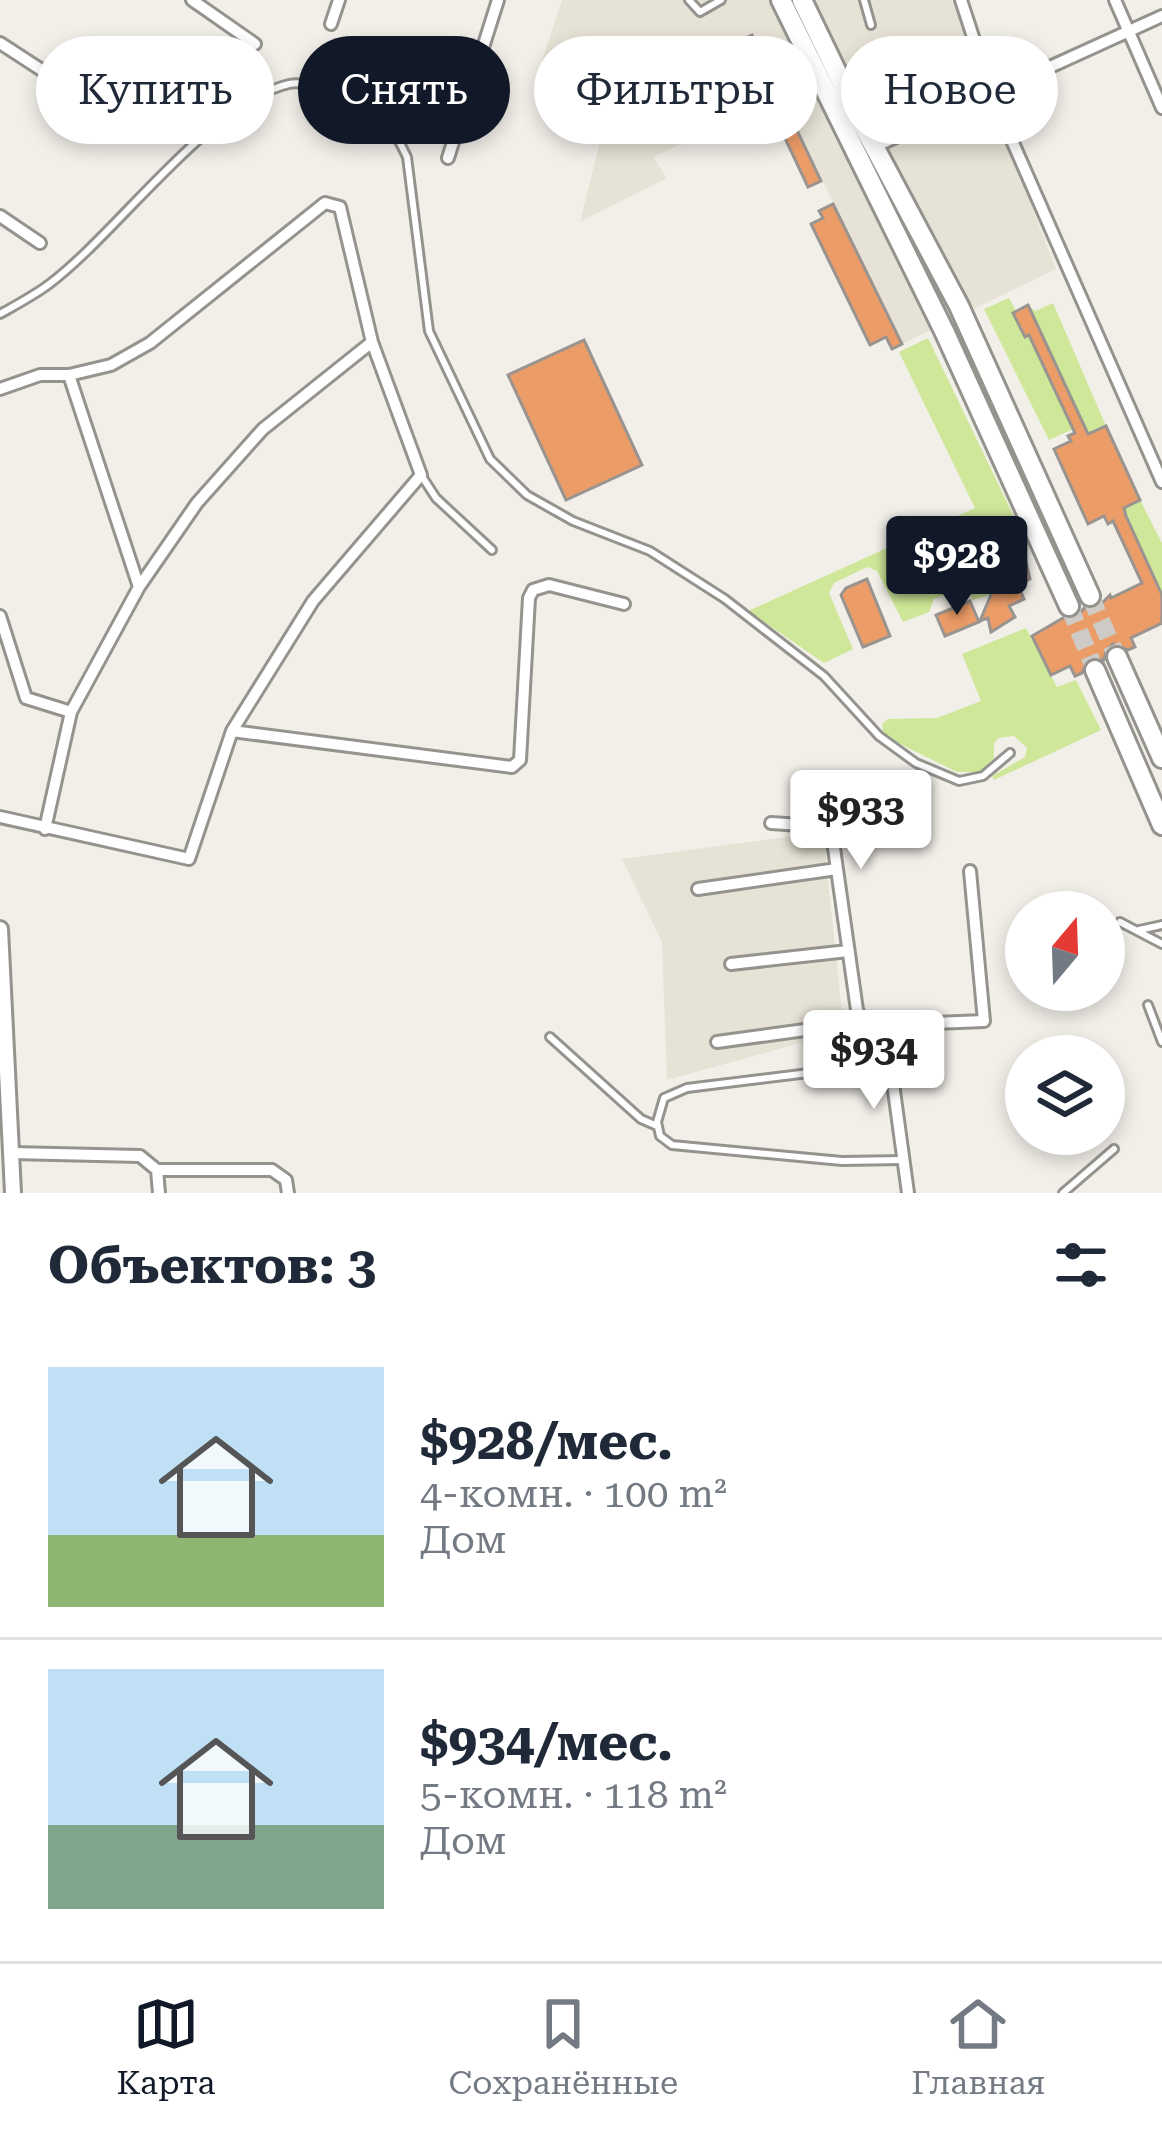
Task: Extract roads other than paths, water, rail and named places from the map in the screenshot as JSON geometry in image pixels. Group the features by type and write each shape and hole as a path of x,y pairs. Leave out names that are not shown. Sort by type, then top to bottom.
{"highway":[{"path":"782,0 945,333 1069,606"},
{"path":"802,0 959,306 1090,596"},
{"path":"1117,657 1162,758"},
{"path":"1095,670 1162,825"}],"street":[{"path":"192,0 244,36"},
{"path":"331,24 339,0"},
{"path":"448,158 498,0"},
{"path":"961,0 973,36"},
{"path":"1115,0 1162,108"},
{"path":"1058,63 1162,16"},
{"path":"0,43 36,66"},
{"path":"874,147 881,144"},
{"path":"1014,144 1162,482"},
{"path":"0,389 40,375 69,375 111,365 150,343 325,203 340,207 372,342 421,475 313,601 232,730 189,859 0,817"},
{"path":"0,216 40,243"},
{"path":"45,829 71,712 139,587 197,503 263,429 372,342"},
{"path":"69,375 139,587"},
{"path":"232,730 512,767 520,760 533,590 549,585 624,604"},
{"path":"0,616 26,698 71,712"},
{"path":"771,824 831,827 857,1010 863,1022"},
{"path":"698,889 837,869"},
{"path":"717,1042 863,1022 984,1021 970,871"},
{"path":"0,929 12,1153 9,1186"},
{"path":"731,964 848,951"},
{"path":"885,1025 908,1193"},
{"path":"12,1153 140,1156 157,1170 272,1170 286,1180 288,1193"},
{"path":"157,1170 160,1193"}],"lane":[{"path":"689,0 700,12 721,0"},
{"path":"864,0 872,25"},
{"path":"0,314 49,284 194,145 253,99 293,83 331,92 378,112 397,134 407,157 429,331 490,459 527,494 573,521 650,551 725,599 824,676 879,736 916,764 958,781 982,776 1010,753"},
{"path":"421,475 436,498 492,550"},
{"path":"1125,924 1162,944"},
{"path":"1136,930 1162,925"},
{"path":"1148,1005 1162,1042"},
{"path":"550,1037 641,1120 658,1126"},
{"path":"890,1063 687,1088 660,1102 658,1126 672,1145 842,1161 904,1160"},
{"path":"1063,1193 1107,1155"}],"tunnel":[{"path":"1090,596 1117,657"},
{"path":"1069,606 1095,670"}]}
